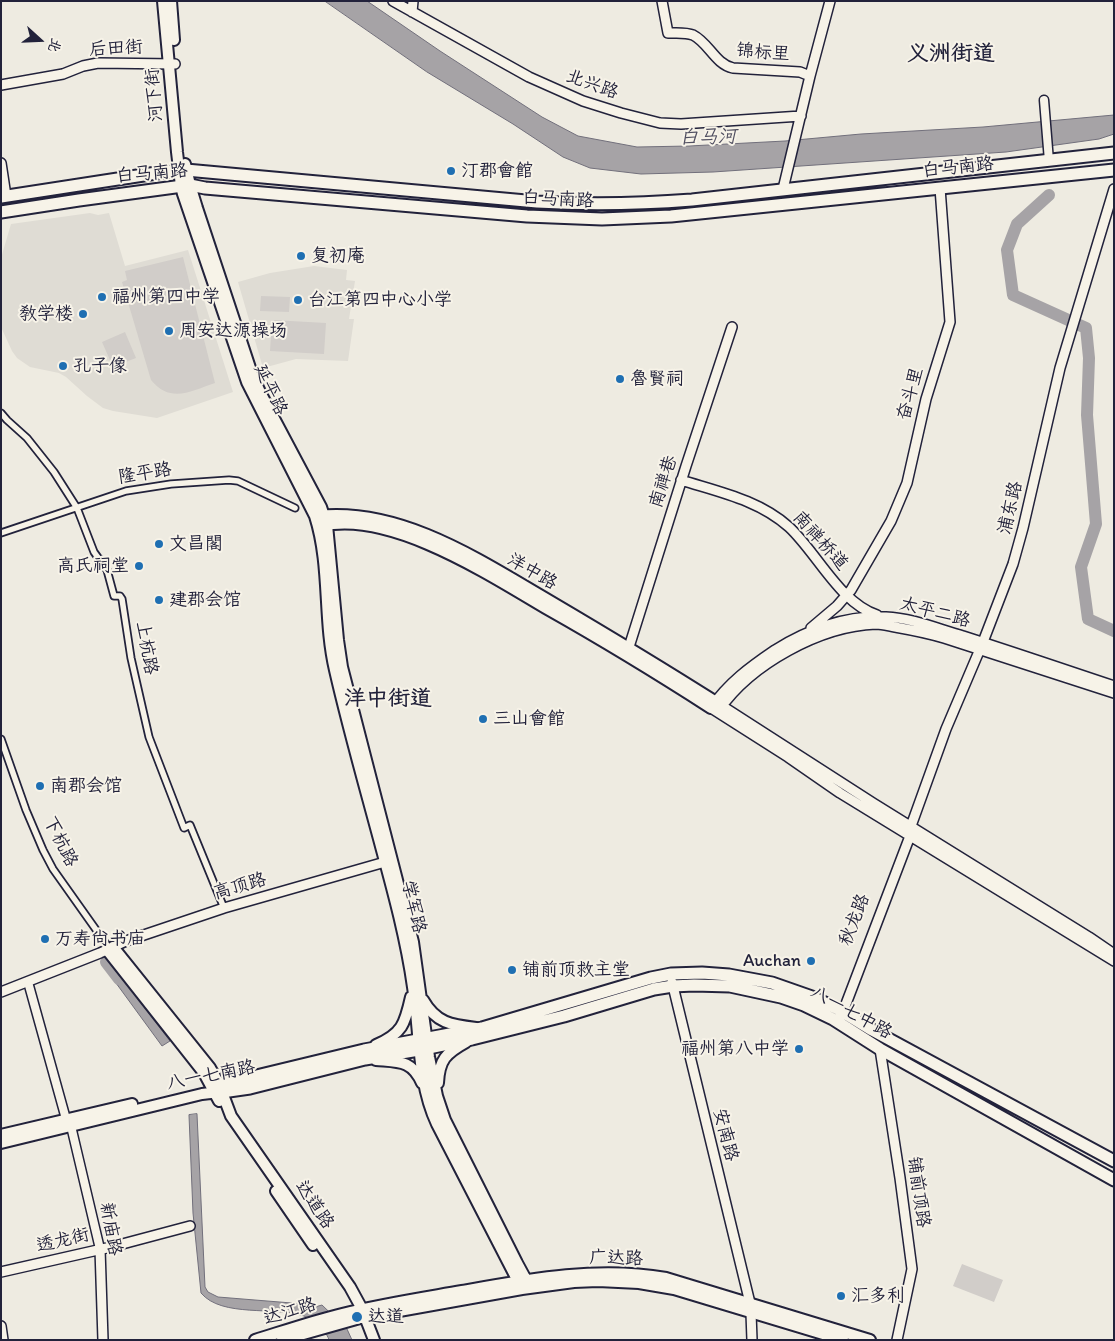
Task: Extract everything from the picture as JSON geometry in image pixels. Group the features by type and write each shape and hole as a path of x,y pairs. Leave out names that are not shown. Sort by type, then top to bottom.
{"main road":[{"name":"河下街","path":"163,1 183,150 182,170 185,185"},
{"name":"河下街","path":"171,1 172,64"},
{"path":"4,197 182,170 510,200 566,203 659,202 1114,153"},
{"name":"白马南路","path":"1,212 185,185 515,215 597,219 671,216 1114,170"},
{"name":"延平路","path":"185,185 188,211 247,382 321,521"},
{"name":"洋中路","path":"321,521 361,517 386,521 442,541 629,647 716,707"},
{"name":"洋中路","path":"321,521 380,529 411,538 448,553 716,707"},
{"name":"学军路","path":"321,521 334,668 399,915 433,1097 524,1284"},
{"name":"学军路","path":"321,521 342,667 411,932 422,998 423,1044"},
{"name":"下杭路","path":"110,948 210,1068 217,1088"},
{"name":"八一七中路","path":"423,1044 472,1039 564,1016 654,989 672,980 702,973 759,980 798,991 838,1015 889,1039 1114,1161"},
{"name":"八一七中路","path":"423,1044 651,978 672,980"},
{"path":"365,1054 392,1037 400,1029 409,1008 413,987"},
{"path":"422,998 429,1010 438,1019 455,1025 482,1028"},
{"name":"八一七中路","path":"838,1015 880,1049 1114,1180"},
{"path":"433,1097 444,1059 456,1047 472,1039"},
{"name":"八一七南路","path":"1,1135 68,1123 217,1088 248,1078 423,1044"},
{"path":"365,1054 410,1066 433,1097"},
{"name":"达道路","path":"217,1088 231,1116 350,1287 374,1340"},
{"name":"八一七南路","path":"1,1143 68,1123"},
{"name":"广达路","path":"361,1314 524,1284 592,1281 639,1283 674,1289 751,1308 870,1340"},
{"name":"广达路","path":"751,1308 843,1340"},
{"name":"达道路","path":"361,1314 369,1340"},
{"name":"达江路","path":"255,1340 361,1314"},
{"name":"达江路","path":"282,1340 316,1325"}],"street":[{"name":"北兴路","path":"393,1 528,77 583,101 621,113 671,124 801,116"},
{"path":"412,1 412,12"},
{"name":"锦标里","path":"662,1 668,33 692,34 724,65 734,68 800,72 810,76"},
{"path":"783,189 830,1"},
{"name":"后田街","path":"1,84 63,74 83,66 98,63 172,64"},
{"path":"1044,100 1049,161"},
{"path":"1,164 4,197"},
{"name":"奋斗里","path":"803,634 838,606 847,596 896,511 910,473 918,428 926,398 950,326 940,188"},
{"name":"浦东路","path":"909,831 946,729 981,646 1017,552 1058,378 1114,189"},
{"name":"南禅巷","path":"629,647 681,480 732,327"},
{"name":"上杭路","path":"1,412 27,438 54,472 77,508 94,552 107,570 114,596 120,596 122,599 131,658 147,729 184,828 190,825 224,908"},
{"name":"隆平路","path":"1,533 126,490 170,484 229,480 244,483 294,508"},
{"name":"南禅桥道","path":"681,480 741,499 773,515 796,534 847,596 873,614 885,617"},
{"name":"太平二路","path":"716,707 729,686 745,671 803,634 819,627 846,620 885,617 914,621 1114,693"},
{"name":"太平二路","path":"716,707 747,678 780,656 812,639 847,628 878,624 920,631 981,646 1114,686"},
{"path":"716,707 873,803 909,831 1114,961"},
{"name":"下杭路","path":"1,739 26,810 43,850 53,869 110,948"},
{"path":"909,831 1089,937 1114,954"},
{"name":"秋龙路","path":"838,1015 909,831"},
{"name":"高顶路","path":"1,992 126,940 224,908 385,862"},
{"name":"安南路","path":"672,980 751,1308 752,1340"},
{"name":"新庙路","path":"28,982 68,1123 100,1249 103,1340"},
{"name":"铺前顶路","path":"880,1049 912,1268 897,1340"},
{"name":"透龙街","path":"1,1272 190,1226"},
{"path":"1,1326 3,1340"}],"shaded area":[{"path":"325,1 367,1 542,117 578,136 637,147 785,141 861,134 983,127 1114,115 1114,134 1099,139 1006,152 713,172 641,174 590,168 563,157 427,72"},
{"name":"福州第四中学","path":"90,213 98,215 109,213 125,266 188,250 233,392 157,418 103,408 66,377 59,373 30,367 17,358 1,327 1,258 11,224"},
{"name":"周安达源操场","path":"183,257 215,383 182,394 174,394 166,392 151,380 122,282 127,280 125,271"},
{"name":"台江第四中心小学","path":"314,266 347,270 346,280 355,281 349,319 354,319 348,361 296,359 263,368 238,282 270,273"},
{"path":"261,296 290,297 289,312 260,311"},
{"path":"272,320 326,323 324,354 270,351"},
{"path":"125,332 136,358 113,367 102,342"},
{"path":"111,964 170,1041 162,1046 105,968"},
{"path":"197,1114 205,1287 208,1292 218,1297 304,1304 315,1307 322,1305 347,1329 352,1340 329,1340 322,1330 304,1316 292,1313 235,1309 210,1301 201,1293 193,1213 189,1115"},
{"path":"962,1264 1003,1280 994,1302 953,1286"}],"waterway":[{"path":"1049,195 1017,224 1007,250 1013,295 1086,328 1089,358 1087,415 1096,524 1081,567 1088,619 1114,631"},
{"path":"106,962 119,979"}],"place":[{"name":"汀郡會館","path":"451,171"},
{"name":"复初庵","path":"301,256"},
{"name":"福州第四中学","path":"102,297"},
{"name":"台江第四中心小学","path":"298,300"},
{"name":"教学楼","path":"83,314"},
{"name":"周安达源操场","path":"169,331"},
{"name":"孔子像","path":"63,366"},
{"name":"魯賢祠","path":"620,379"},
{"name":"文昌閣","path":"159,544"},
{"name":"高氏祠堂","path":"139,566"},
{"name":"建郡会馆","path":"159,600"},
{"name":"三山會館","path":"483,719"},
{"name":"南郡会馆","path":"40,786"},
{"name":"万寿尚书庙","path":"45,939"},
{"name":"Auchan","path":"811,961"},
{"name":"铺前顶救主堂","path":"512,970"},
{"name":"福州第八中学","path":"799,1049"},
{"name":"汇多利","path":"841,1296"},
{"name":"达道","path":"357,1317"}],"district":[{"name":"义洲街道","path":"951,54"},
{"name":"洋中街道","path":"388,699"}],"water label":[{"name":"白马河","path":"708,138"}]}
